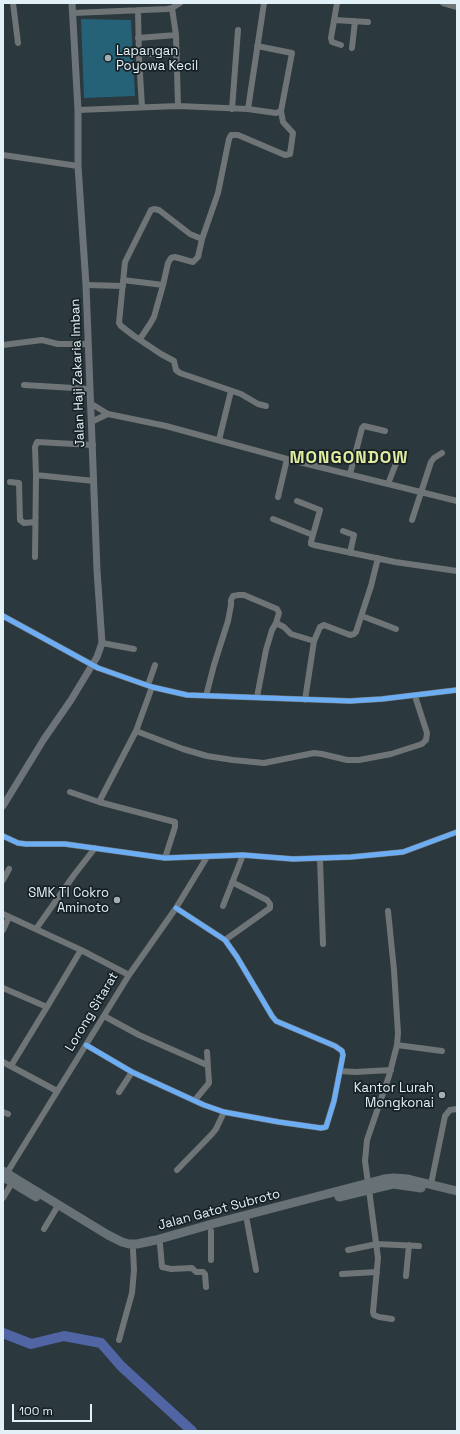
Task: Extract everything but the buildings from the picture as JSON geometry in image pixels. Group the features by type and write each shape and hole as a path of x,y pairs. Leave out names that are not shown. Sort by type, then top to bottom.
{"highway":[{"name":"Jalan Gatot Subroto","path":"6,1177 133,1254 160,1244 247,1221 284,1209"},
{"name":"Jalan Gatot Subroto","path":"6,1177 56,1209 105,1236 122,1242 136,1244 284,1209 368,1186 384,1179 401,1178 457,1191"},
{"name":"Jalan Gatot Subroto","path":"368,1186 400,1184 457,1196"}],"main road":[{"name":"Jalan Haji Zakaria Imban","path":"3,806 91,666 102,643 97,570 87,344 86,285 78,166 78,110 72,3"}],"street":[{"path":"14,3 18,43"},
{"path":"73,13 172,8 180,3"},
{"path":"248,109 264,3"},
{"path":"337,3 331,41 341,45"},
{"path":"443,3 457,7"},
{"path":"172,8 176,35 178,106"},
{"path":"138,10 138,54 142,107"},
{"path":"334,20 368,22"},
{"path":"352,48 355,21"},
{"path":"232,109 238,30"},
{"path":"138,38 176,35"},
{"path":"140,339 154,317 170,259 175,257 194,262 200,252 202,239 218,193 231,135 238,135 285,155 288,155 290,152 293,132 283,122 281,111 292,53 257,46"},
{"path":"138,54 177,54"},
{"path":"78,110 178,106 248,109 276,113 281,111"},
{"path":"3,154 78,166"},
{"path":"202,239 190,234 157,209 153,209 150,212 125,262 119,323 126,330 174,361 176,370 180,373 241,394 258,404 266,406"},
{"path":"86,285 123,283 163,285"},
{"path":"3,345 42,340 58,344 87,344"},
{"path":"24,385 90,389"},
{"path":"219,440 231,391"},
{"path":"90,403 108,414 146,421 287,459 457,501"},
{"path":"91,422 108,414"},
{"path":"350,474 362,428 364,426 385,431"},
{"path":"35,557 35,447 37,442 92,445"},
{"path":"388,484 400,453"},
{"path":"412,520 432,462 434,458 442,453"},
{"path":"278,497 287,459"},
{"path":"36,475 94,481"},
{"path":"10,482 19,483 20,520 24,522 35,522"},
{"path":"297,501 320,510 311,544 350,553 457,571"},
{"path":"274,519 313,535"},
{"path":"343,531 354,535 350,553"},
{"path":"305,700 314,641 320,627 324,625 346,634 354,634 356,632 372,586 378,558"},
{"path":"206,696 228,621 231,600 233,596 244,595 277,609 279,613 266,650 257,697"},
{"path":"3,616 91,666 150,686 187,695 366,701 457,690"},
{"path":"362,616 396,629"},
{"path":"276,623 284,627 291,634 314,641"},
{"path":"102,643 134,648"},
{"path":"99,802 136,731 156,665"},
{"path":"136,731 183,749 207,756 233,760 264,763 314,754 347,760 359,760 391,754 422,744 426,740 427,733 415,696"},
{"path":"70,792 99,802 175,822 175,827 165,858"},
{"path":"3,836 18,843 65,844 165,858 243,855 278,859 320,859 403,852 457,832"},
{"path":"36,929 95,848"},
{"path":"223,906 243,855"},
{"path":"129,975 176,908 207,857"},
{"path":"320,859 323,944"},
{"path":"3,880 9,869"},
{"path":"225,940 270,908 270,904 267,900 232,882"},
{"path":"86,1044 132,1072 224,1112 324,1128 327,1125 340,1071 342,1052 340,1049 286,1027 274,1019 237,957 225,940 176,908"},
{"path":"388,911 398,1023 397,1045 391,1070 366,1140 365,1162 377,1244 378,1262 372,1312 374,1315 379,1317 392,1319"},
{"path":"3,930 6,916"},
{"name":"Lorong Sitarat","path":"3,1198 6,1177 129,975 81,950 6,916"},
{"path":"12,1066 81,950"},
{"path":"3,988 47,1007"},
{"path":"104,1016 139,1035 207,1065"},
{"path":"397,1045 442,1051"},
{"path":"199,1102 208,1083 207,1052"},
{"path":"3,1062 58,1091"},
{"path":"340,1071 355,1072 391,1070"},
{"path":"119,1092 132,1072"},
{"path":"431,1184 445,1116 450,1110 457,1109"},
{"path":"177,1170 212,1134 224,1112"},
{"path":"44,1230 56,1209"},
{"path":"247,1221 256,1270"},
{"path":"211,1231 211,1260"},
{"path":"160,1244 162,1267 171,1269 192,1268 196,1272 202,1272 205,1274 206,1287"},
{"path":"348,1250 377,1244 419,1246"},
{"path":"406,1276 409,1245"},
{"path":"119,1340 132,1293 133,1254"},
{"path":"342,1274 377,1272"}],"shaded area":[{"name":"Lapangan Poyowa Kecil","path":"81,19 131,20 135,96 84,98"}],"waterway":[{"path":"3,1333 31,1344 64,1336 101,1343 121,1366 192,1431"}],"cycle path":[{"path":"3,616 98,668 152,687 187,695 350,701 382,699 457,690"},
{"path":"3,836 18,843 65,844 165,858 243,855 293,859 351,857 403,852 457,832"},
{"path":"86,1045 132,1072 204,1105 224,1112 279,1122 321,1128 326,1127 334,1101 343,1055 342,1051 335,1046 276,1021 225,940 176,908"}],"place":[{"name":"Lapangan Poyowa Kecil","path":"108,58"},
{"name":"SMK TI Cokro Aminoto","path":"117,900"},
{"name":"Kantor Lurah Mongkonai","path":"442,1095"}],"district":[{"name":"MONGONDOW","path":"349,458"}]}
